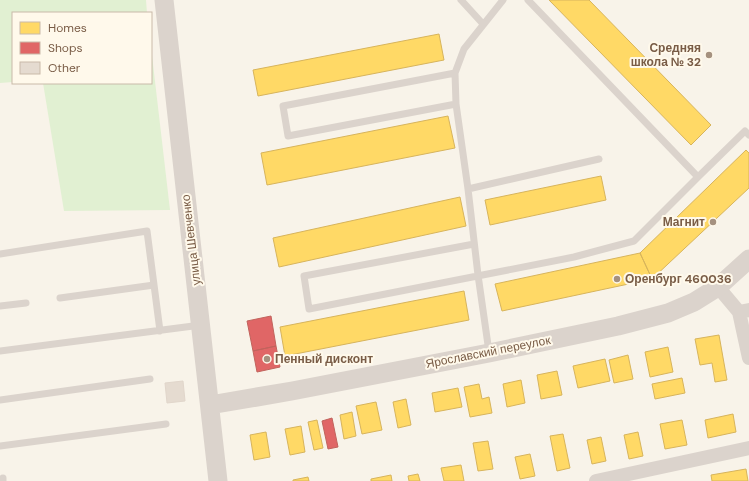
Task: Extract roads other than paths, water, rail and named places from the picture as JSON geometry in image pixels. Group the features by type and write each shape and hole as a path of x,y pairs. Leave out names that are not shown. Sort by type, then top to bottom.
{"main road":[{"name":"улица Шевченко","path":"164,0 218,481"},
{"name":"Ярославский переулок","path":"210,405 292,392 489,353 618,326 668,313 694,302 718,287 749,259"}],"street":[{"path":"718,287 744,311 749,358"},
{"path":"596,481 749,448"}],"lane":[{"path":"461,0 483,24"},
{"path":"489,353 456,104 455,73 464,49 503,0"},
{"path":"528,0 698,177"},
{"path":"455,73 283,106 288,136 456,104"},
{"path":"474,244 304,276 309,309 574,257 634,241 745,131 749,135"},
{"path":"468,189 599,159"},
{"path":"0,254 147,231 160,330"},
{"path":"60,298 154,285"},
{"path":"0,306 26,303"},
{"path":"0,351 201,325"},
{"path":"0,400 150,379"},
{"path":"0,446 166,424"}],"place":[{"name":"Средняя школа № 32","path":"709,55"},
{"name":"Магнит","path":"713,222"},
{"name":"Оренбург 460036","path":"617,279"},
{"name":"Пенный дисконт","path":"267,359"}]}
